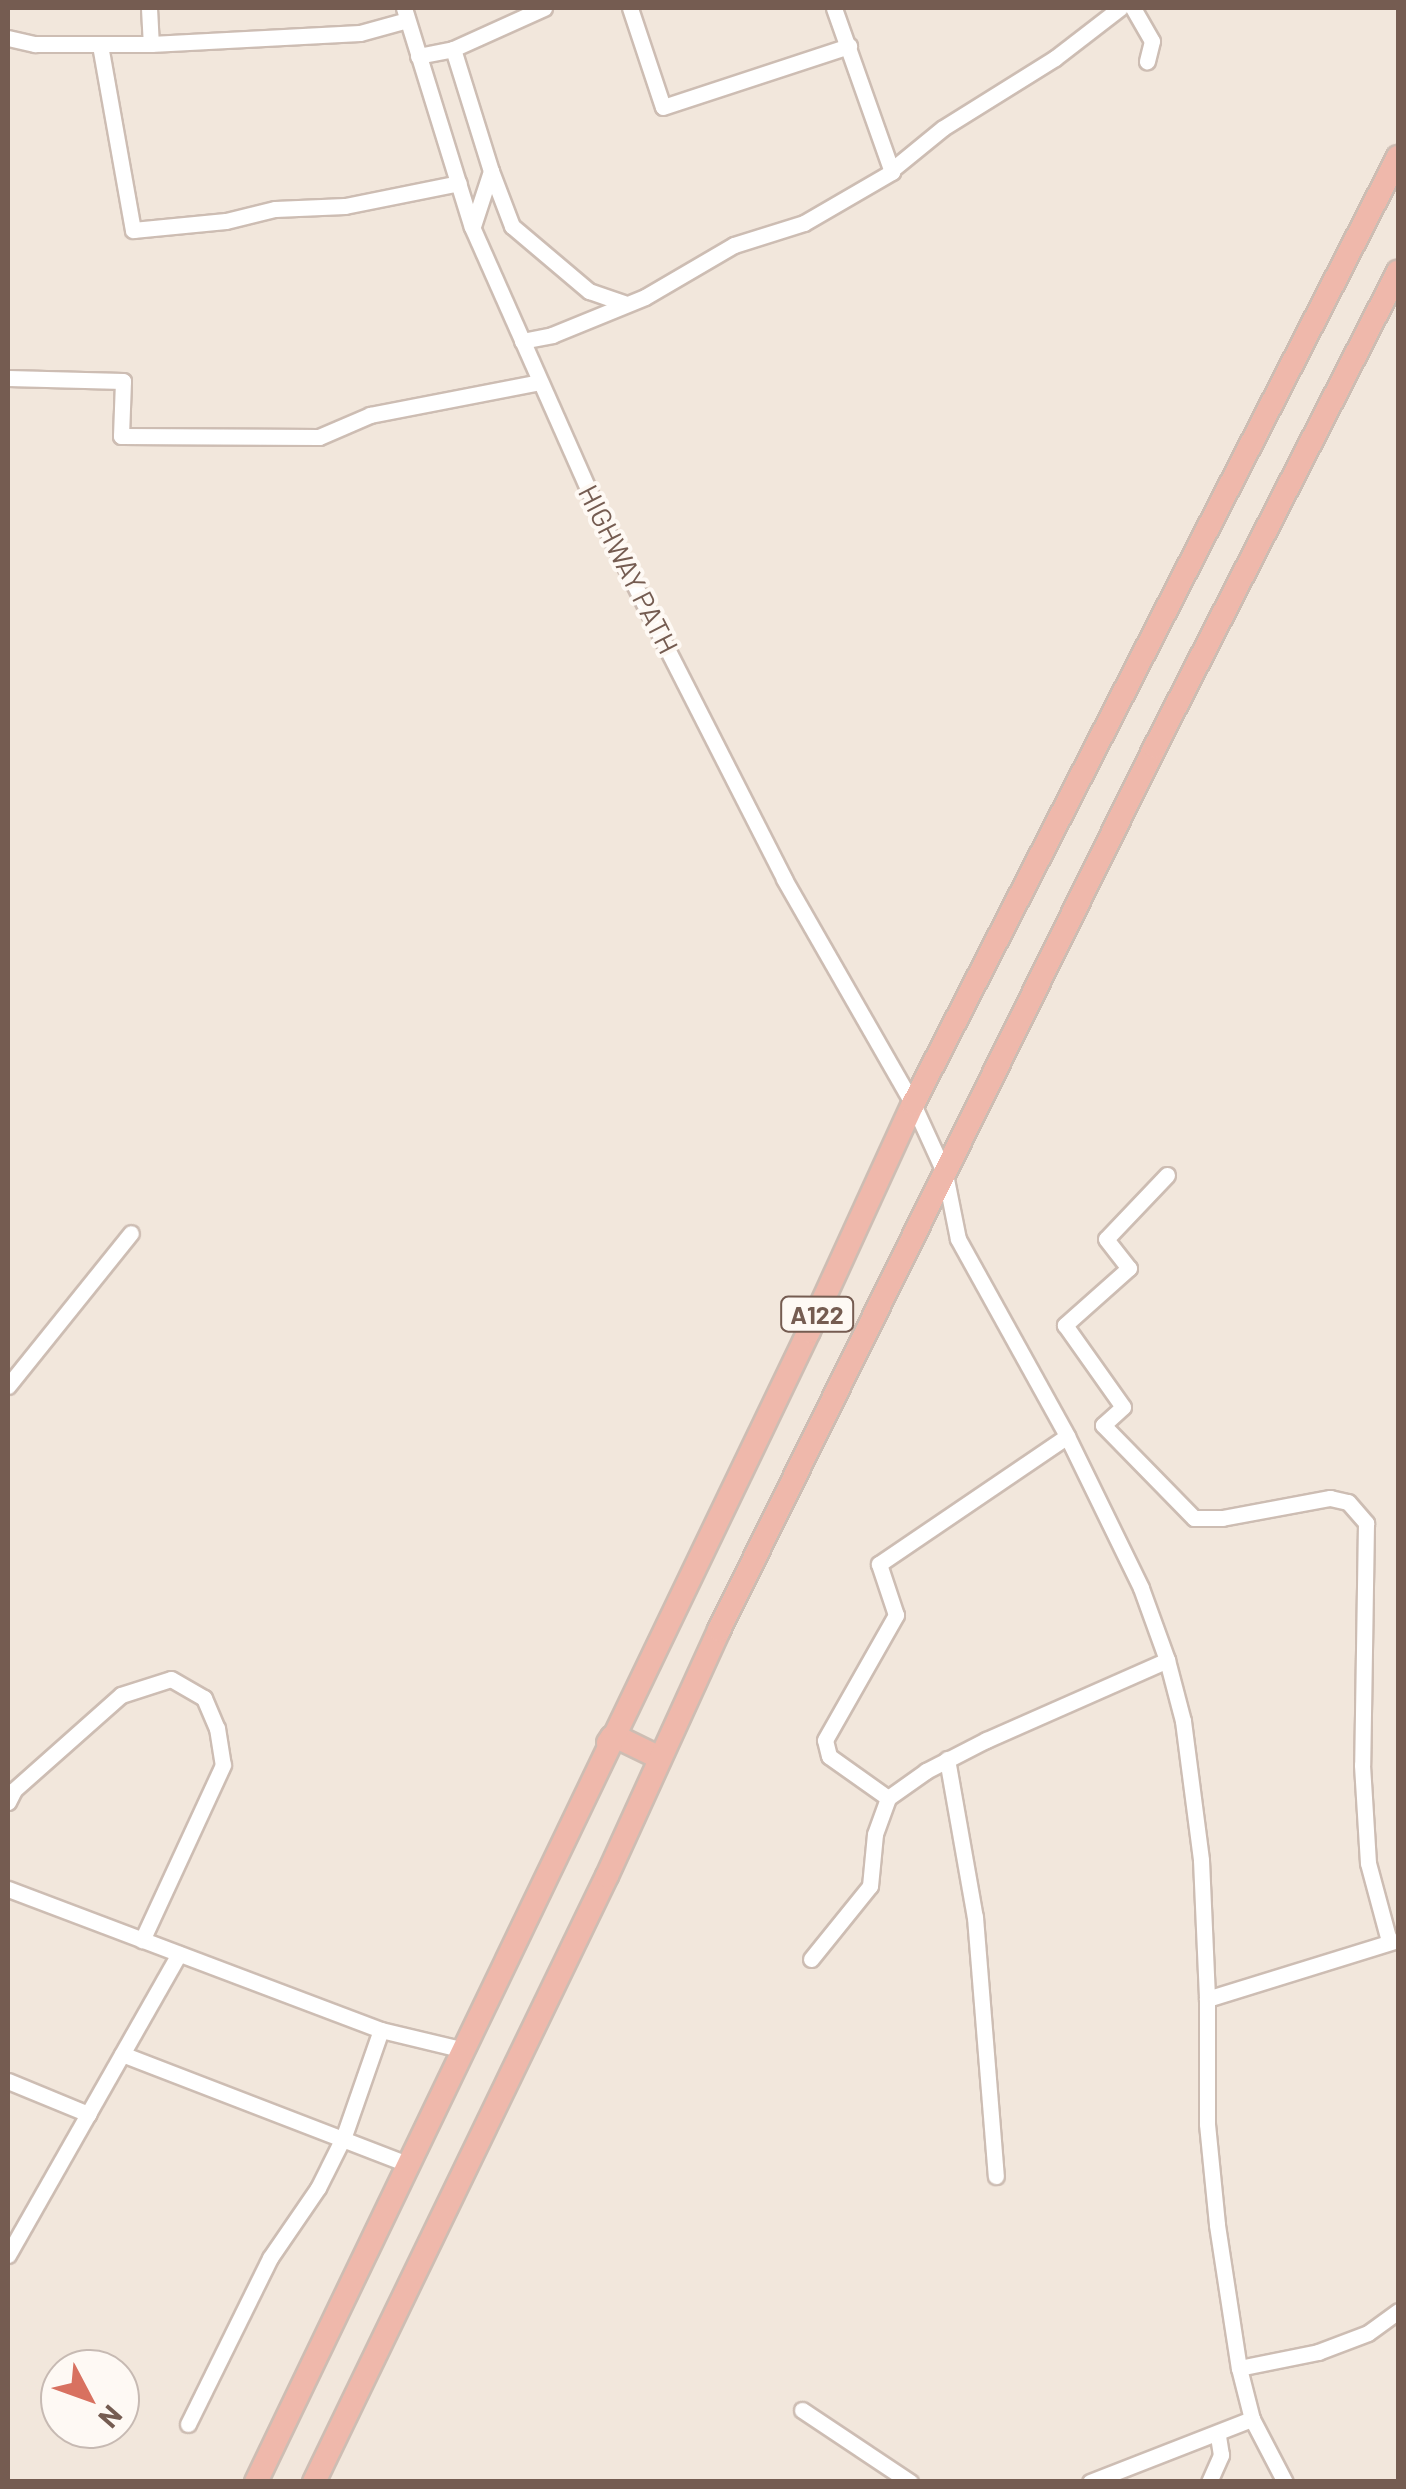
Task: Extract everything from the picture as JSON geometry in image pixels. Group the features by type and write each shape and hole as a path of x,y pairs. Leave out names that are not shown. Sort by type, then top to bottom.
{"highway":[{"name":"A122","path":"256,2482 460,2050 554,1866 608,1742 809,1331 913,1104 1398,158"},
{"name":"A122","path":"314,2482 945,1174 1155,747 1398,272"},
{"path":"608,1742 612,1736 660,1758"}],"street":[{"path":"148,8 151,44"},
{"path":"418,56 454,49 544,8"},
{"path":"630,8 663,107 849,46"},
{"path":"834,8 894,168"},
{"path":"522,341 552,335 624,302 646,297 734,245 804,223 884,178 943,128 1055,58 1120,8"},
{"path":"1134,8 1152,41 1147,61"},
{"path":"8,38 35,44 151,44 360,34 406,14"},
{"name":"HIGHWAY PATH","path":"406,14 472,228 605,527 784,878 913,1104 945,1174 958,1239 1068,1436 1141,1588 1183,1722 1201,1860 1208,1999 1207,2124 1239,2368 1252,2419 1285,2482"},
{"path":"100,44 134,230 226,222 275,210 345,206 459,184"},
{"path":"454,49 512,226 589,291 624,302"},
{"path":"472,228 491,170"},
{"path":"8,378 123,381 121,436 319,437 370,415 540,382"},
{"path":"1167,1175 1106,1238 1129,1268 1065,1325 1123,1407 1103,1425 1194,1518 1222,1518 1330,1498 1348,1502 1366,1523 1362,1765 1368,1862 1394,1941 1208,1999"},
{"path":"8,1386 131,1233"},
{"path":"888,1798 829,1756 825,1740 896,1615 880,1564 1068,1436"},
{"path":"811,1959 870,1886 875,1834 888,1798 948,1760 1166,1660"},
{"path":"8,1802 14,1790 121,1696 171,1679 204,1698 217,1728 223,1765 142,1940"},
{"path":"948,1760 976,1917 996,2176"},
{"path":"8,1890 381,2030 460,2050"},
{"path":"8,2255 179,1954"},
{"path":"188,2424 270,2258 318,2188 343,2138 381,2030"},
{"path":"122,2054 408,2164"},
{"path":"8,2081 88,2114"},
{"path":"1239,2368 1318,2352 1368,2333 1398,2311"},
{"path":"802,2410 910,2482"},
{"path":"1090,2482 1218,2436 1252,2419"},
{"path":"1209,2482 1221,2456 1218,2436"}],"shaded area":[{"path":"8,8 1398,8 1398,2481 8,2482"}]}
